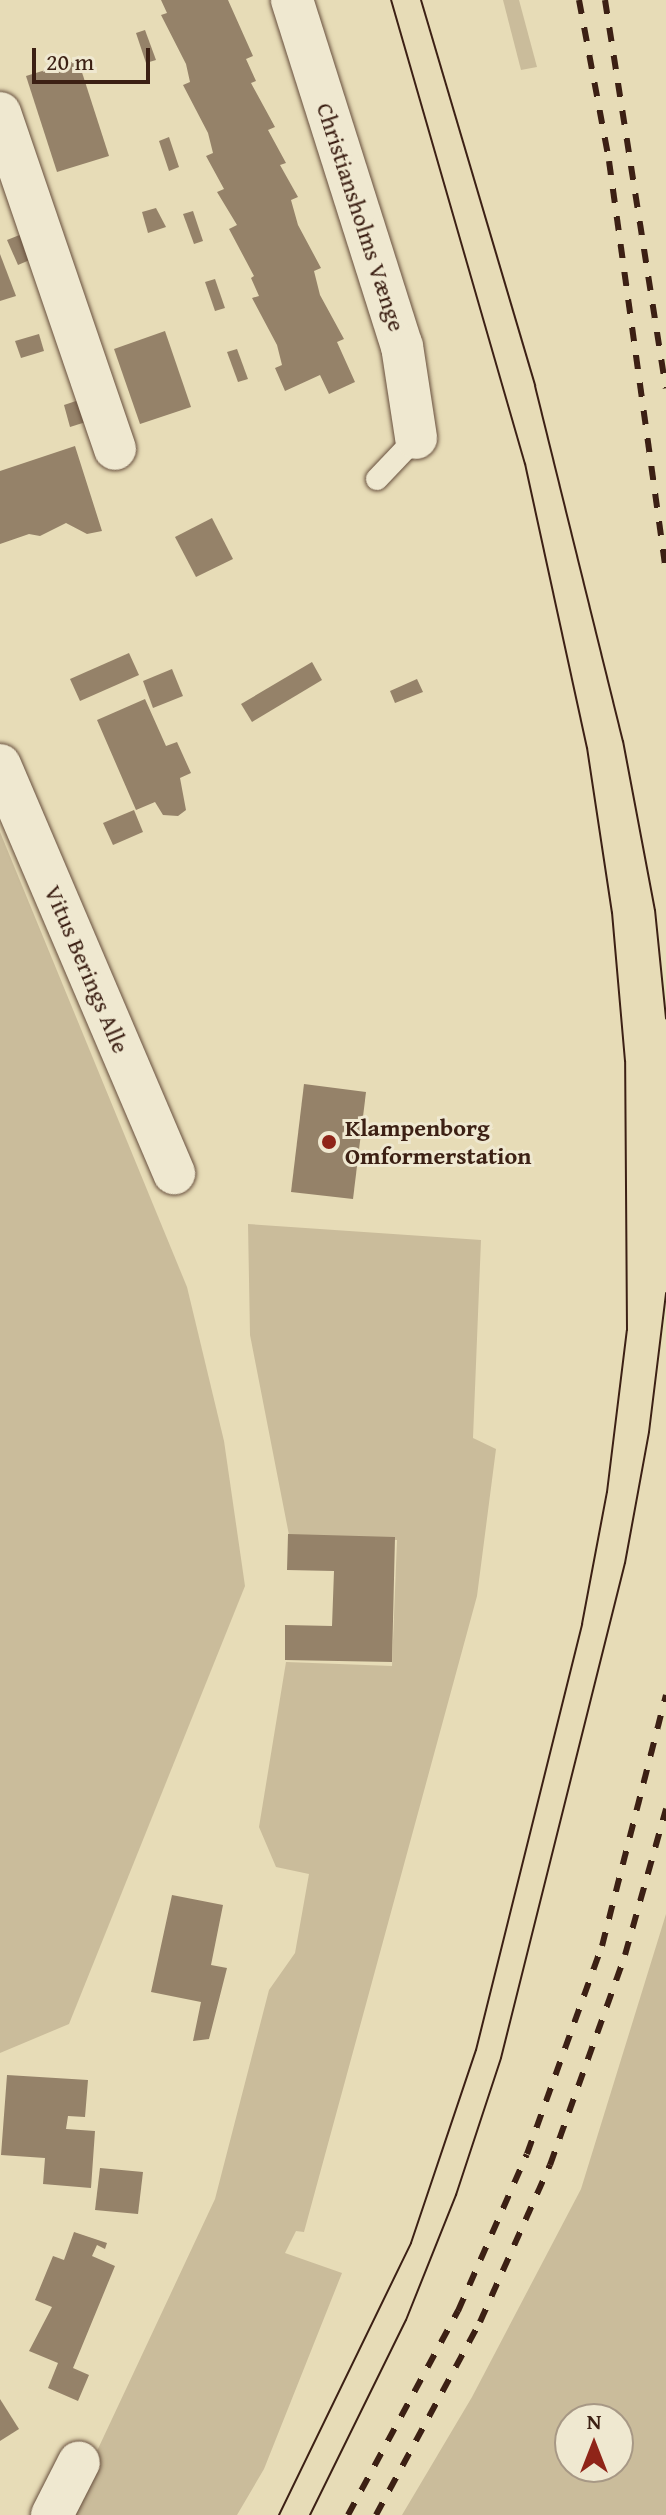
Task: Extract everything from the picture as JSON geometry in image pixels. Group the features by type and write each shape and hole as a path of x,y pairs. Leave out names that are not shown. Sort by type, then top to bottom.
{"street":[{"name":"Christiansholms Vænge","path":"292,0 402,346 416,438"},
{"path":"0,113 115,449"},
{"name":"Vitus Berings Alle","path":"0,765 174,1173"},
{"path":"52,2515 79,2462"}],"lane":[{"path":"377,479 416,438"}],"shaded area":[{"path":"503,0 519,0 537,67 521,70"},
{"path":"0,832 187,1287 224,1441 245,1586 69,2024 0,2053"},
{"path":"248,1224 481,1240 473,1438 496,1449 477,1596 304,2232 296,2231 285,2253 342,2273 264,2469 237,2515 67,2515 215,2199 269,1990 295,1953 309,1874 276,1867 259,1827 286,1662 392,1666 397,1540 289,1535 250,1335"},
{"path":"666,1914 666,2515 402,2515 472,2397 581,2189"}],"building":[{"path":"161,0 228,0 253,56 246,59 256,81 251,83 275,127 268,130 286,163 280,165 298,197 291,200 298,225 321,268 314,271 320,295 344,339 337,342 355,382 329,394 320,375 285,391 275,368 282,365 277,345 252,298 259,296 251,278 254,276 229,229 237,225 217,192 224,189 206,156 213,153 208,133 183,85 190,82 186,64 161,15 167,13"},
{"path":"145,30 156,60 146,63 136,33"},
{"path":"78,60 109,156 57,172 26,76"},
{"path":"169,137 179,167 169,171 159,141"},
{"path":"156,208 166,227 148,233 142,212"},
{"path":"193,211 203,241 194,244 183,214"},
{"path":"22,234 32,259 18,265 7,240"},
{"path":"0,254 16,296 0,301"},
{"path":"215,279 225,308 215,311 205,282"},
{"path":"165,331 191,407 140,424 114,349"},
{"path":"39,334 44,351 21,358 15,341"},
{"path":"237,349 248,379 238,382 227,352"},
{"path":"82,399 89,421 70,427 64,405"},
{"path":"75,446 102,531 87,534 66,523 40,536 29,534 0,544 0,471"},
{"path":"212,518 233,559 196,577 175,537"},
{"path":"129,653 139,675 80,701 70,679"},
{"path":"312,662 322,680 252,722 241,704"},
{"path":"172,669 183,696 153,708 143,681"},
{"path":"417,679 423,692 395,703 390,691"},
{"path":"145,699 166,746 177,742 191,773 180,778 186,810 178,816 163,815 155,802 136,810 97,720"},
{"path":"134,810 143,832 113,845 103,823"},
{"name":"Klampenborg Omformerstation","path":"304,1084 366,1092 353,1199 291,1192"},
{"path":"288,1534 395,1537 392,1662 285,1660 285,1625 332,1626 334,1571 287,1570"},
{"path":"172,1895 223,1905 211,1965 227,1968 209,2039 193,2041 201,2002 151,1992"},
{"path":"7,2075 88,2080 85,2117 68,2116 66,2129 95,2131 91,2188 43,2184 45,2158 1,2155"},
{"path":"100,2168 143,2172 138,2214 95,2210"},
{"path":"74,2232 107,2243 105,2249 97,2245 92,2256 115,2266 73,2368 89,2375 78,2401 48,2388 58,2363 29,2351 52,2307 35,2300 53,2256 64,2260"},
{"path":"0,2399 19,2429 0,2441"}],"tram line":[{"path":"279,2515 411,2243 476,2050 582,1624 607,1492 627,1330 625,1061 612,913 587,748 525,464 391,0"},
{"path":"421,0 535,386 623,741 655,910 666,1018"},
{"path":"310,2515 406,2320 456,2195 501,2058 625,1563 649,1432 666,1293"}],"railway":[{"path":"579,0 609,161 666,572"},
{"path":"605,0 666,388"},
{"path":"348,2515 458,2311 527,2154 602,1946 666,1695"},
{"path":"376,2515 480,2322 550,2165 625,1955 666,1809"}],"place":[{"name":"Klampenborg Omformerstation","path":"329,1142"}]}
